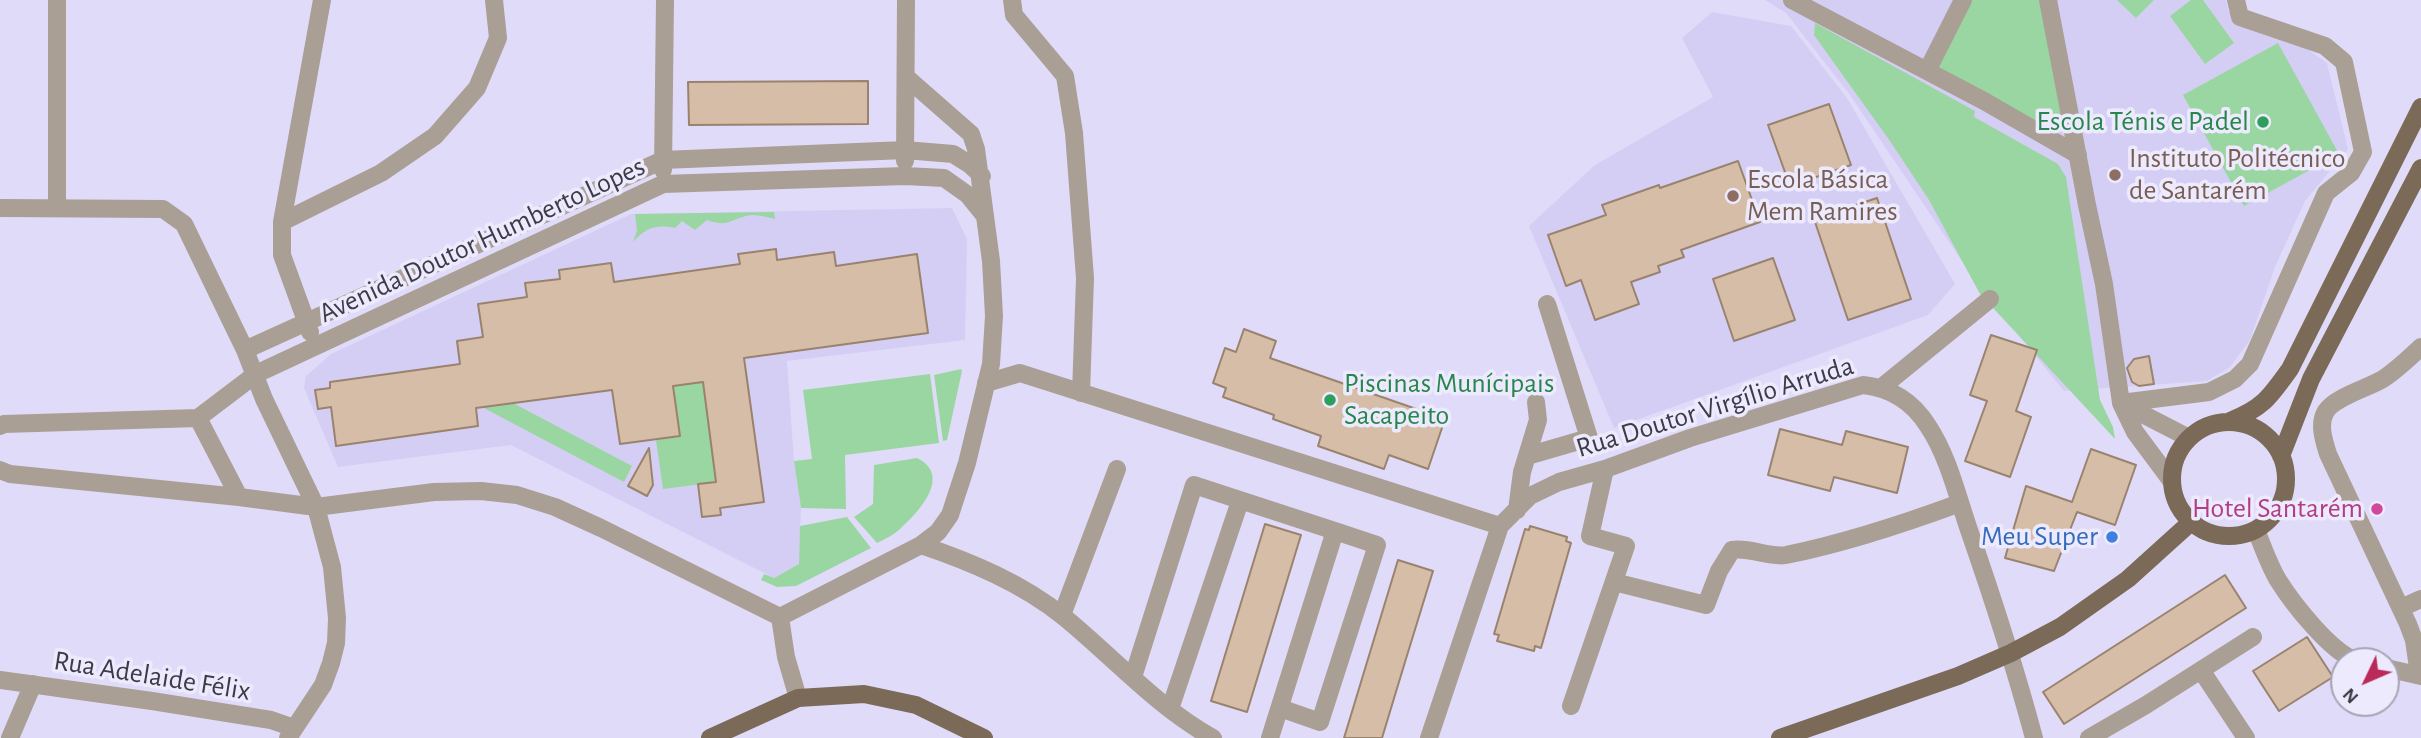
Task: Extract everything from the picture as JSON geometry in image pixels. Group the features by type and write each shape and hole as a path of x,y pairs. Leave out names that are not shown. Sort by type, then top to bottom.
{"main road":[{"path":"2230,421 2250,425 2270,439 2281,456 2287,483 2281,503 2272,518 2256,530 2237,537 2210,534 2190,523 2178,507 2170,479 2174,459 2189,438 2208,425 2230,421 2255,411 2272,394 2290,369 2421,107"},
{"path":"2281,456 2311,379 2421,168"},
{"path":"1780,738 1958,676 2011,653 2060,627 2128,579 2190,523"},
{"path":"714,737 798,698 864,694 916,705 984,738"}],"street":[{"path":"57,0 57,208"},
{"path":"316,345 282,255 282,222 322,0"},
{"path":"282,222 381,173 435,136 477,88 498,38 494,0"},
{"path":"663,184 665,0"},
{"path":"905,176 906,0"},
{"path":"1012,0 1014,15 1065,76 1074,133 1085,278 1081,393"},
{"path":"1793,0 2078,155"},
{"path":"1927,71 1963,0"},
{"path":"2049,0 2104,284 2121,403 2135,432 2170,479"},
{"path":"2121,403 2209,392 2235,379 2250,364 2326,193 2351,173 2363,152 2344,62 2325,46 2240,17 2236,0"},
{"path":"780,617 921,545 938,532 950,515 967,463 991,365 994,316 991,261 982,176 976,149 971,134 906,76"},
{"path":"245,350 663,160 905,150 953,154 982,176"},
{"name":"Avenida Doutor Humberto Lopes","path":"198,418 256,374 663,184 905,176 944,178 968,195 985,216"},
{"path":"0,208 163,209 184,224 245,350 264,398 316,508 332,567 337,618 336,643 323,685 291,733"},
{"path":"1882,387 1990,299"},
{"path":"1527,456 1589,438 1547,304"},
{"path":"2400,671 2420,676 2414,640 2328,454 2322,421 2327,409 2343,398 2385,378 2421,347"},
{"path":"986,383 1020,373 1500,526"},
{"name":"Rua Doutor Virgílio Arruda","path":"1429,738 1500,526 1530,496 1559,482 1605,469 1690,438 1863,385 1882,387 1907,401 1928,425 1944,457 2011,653 2034,738"},
{"path":"1517,510 1522,472 1538,420 1536,402"},
{"path":"2121,403 2189,438"},
{"path":"0,426 198,418 239,496"},
{"path":"1062,615 1117,469"},
{"path":"1571,706 1626,546 1590,536 1605,469"},
{"path":"0,470 10,474 239,496 316,508 434,492 481,491 533,498 601,528 780,617"},
{"path":"1133,677 1194,485 1377,545 1320,722 1280,708"},
{"path":"1170,709 1240,501"},
{"path":"1614,582 1706,605 1719,571 1732,550 1783,555 1858,537 1960,503"},
{"path":"2256,530 2278,580 2317,631 2334,647"},
{"path":"1270,738 1335,531"},
{"path":"921,545 988,570 1062,615 1170,709 1213,738"},
{"path":"2401,608 2421,599"},
{"path":"780,617 786,657 798,698"},
{"path":"2089,738 2253,637"},
{"path":"2201,670 2246,738"},
{"name":"Rua Adelaide Félix","path":"0,680 258,718 291,733"},
{"path":"10,738 33,684"}],"shaded area":[{"name":"Instituto Politécnico de Santarém","path":"1765,0 2226,0 2228,10 2240,25 2303,46 2327,63 2348,149 2305,201 2275,267 2250,340 2230,367 2207,381 2064,391 1980,288 1850,95 1786,13"},
{"name":"Escola Básica Mem Ramires","path":"1712,12 1791,26 1847,98 1955,284 1928,315 1614,428 1529,226 1595,165 1713,97 1682,38"},
{"path":"952,208 967,239 965,340 787,361 794,461 801,508 799,564 774,578 511,445 338,467 304,388 306,376 331,354 631,214"}],"green space":[{"path":"1967,0 2042,0 2062,121 2056,129 2049,133 1932,71"},
{"path":"2117,0 2154,0 2136,18"},
{"name":"Escola Ténis e Padel","path":"2191,0 2203,0 2234,43 2205,64 2170,16"},
{"path":"1815,23 1975,111 1974,117 2058,164 2066,177 2100,400 2113,427 2115,439 1980,294 1929,200 1814,35"},
{"name":"Escola Ténis e Padel","path":"2278,43 2339,154 2244,206 2183,95"},
{"path":"774,212 775,219 753,215 727,223 707,220 695,230 682,221 675,228 651,228 633,242 637,231 635,214"},
{"path":"961,369 947,440 943,441 934,375"},
{"path":"930,374 939,443 845,455 846,509 801,508 794,461 812,459 803,390"},
{"path":"703,382 717,482 663,489 656,440 680,436 673,386"},
{"path":"513,403 632,466 624,482 482,407"},
{"path":"917,458 927,465 932,474 929,493 909,521 877,543 854,517 873,504 874,465"},
{"path":"847,517 871,548 796,586 777,587 761,580 764,574 774,578 799,564 800,526"}],"building":[{"path":"868,81 868,124 689,125 688,82"},
{"path":"1829,104 1851,165 1790,186 1768,125"},
{"path":"1738,161 1760,222 1681,250 1684,257 1658,266 1660,272 1631,282 1639,304 1595,320 1581,280 1566,286 1548,235 1606,215 1602,205"},
{"path":"1877,198 1911,299 1848,320 1814,219"},
{"path":"776,249 777,260 834,252 836,266 917,254 928,333 744,358 764,502 720,508 721,515 702,517 698,484 716,482 703,382 673,386 680,436 620,444 612,390 476,408 478,426 336,446 331,407 318,409 315,390 330,388 330,382 460,364 457,341 483,337 478,304 527,297 525,283 560,279 559,270 611,263 614,282 740,264 738,254"},
{"path":"1773,258 1795,320 1734,341 1713,279"},
{"name":"Piscinas Munícipais Sacapeito","path":"1244,329 1276,341 1270,358 1445,419 1428,469 1389,455 1384,469 1318,446 1321,436 1273,419 1274,415 1223,397 1226,388 1213,383 1225,348 1236,352"},
{"path":"1991,335 2037,350 2016,411 2031,417 2010,477 1965,461 1987,401 1970,395"},
{"path":"2149,356 2154,384 2139,386 2132,382 2127,368 2134,359"},
{"path":"1780,429 1842,445 1846,431 1908,447 1897,493 1834,477 1830,491 1768,475"},
{"path":"649,448 653,485 647,496 628,486"},
{"path":"2091,449 2136,465 2115,525 2077,512 2054,571 2005,558 2026,486 2072,502"},
{"path":"1265,524 1301,535 1247,712 1211,701"},
{"path":"1530,526 1567,537 1566,541 1571,543 1541,648 1535,646 1534,651 1497,641 1499,635 1494,634 1525,529 1529,530"},
{"path":"1398,560 1433,571 1382,738 1344,738"},
{"path":"2225,575 2246,608 2064,724 2043,692"},
{"path":"2307,637 2330,672 2330,679 2279,711 2253,671"}],"place":[{"name":"Escola Ténis e Padel","path":"2263,122"},
{"name":"Instituto Politécnico de Santarém","path":"2115,175"},
{"name":"Escola Básica Mem Ramires","path":"1733,196"},
{"name":"Piscinas Munícipais Sacapeito","path":"1330,400"},
{"name":"Hotel Santarém","path":"2377,509"},
{"name":"Meu Super","path":"2112,537"}]}
